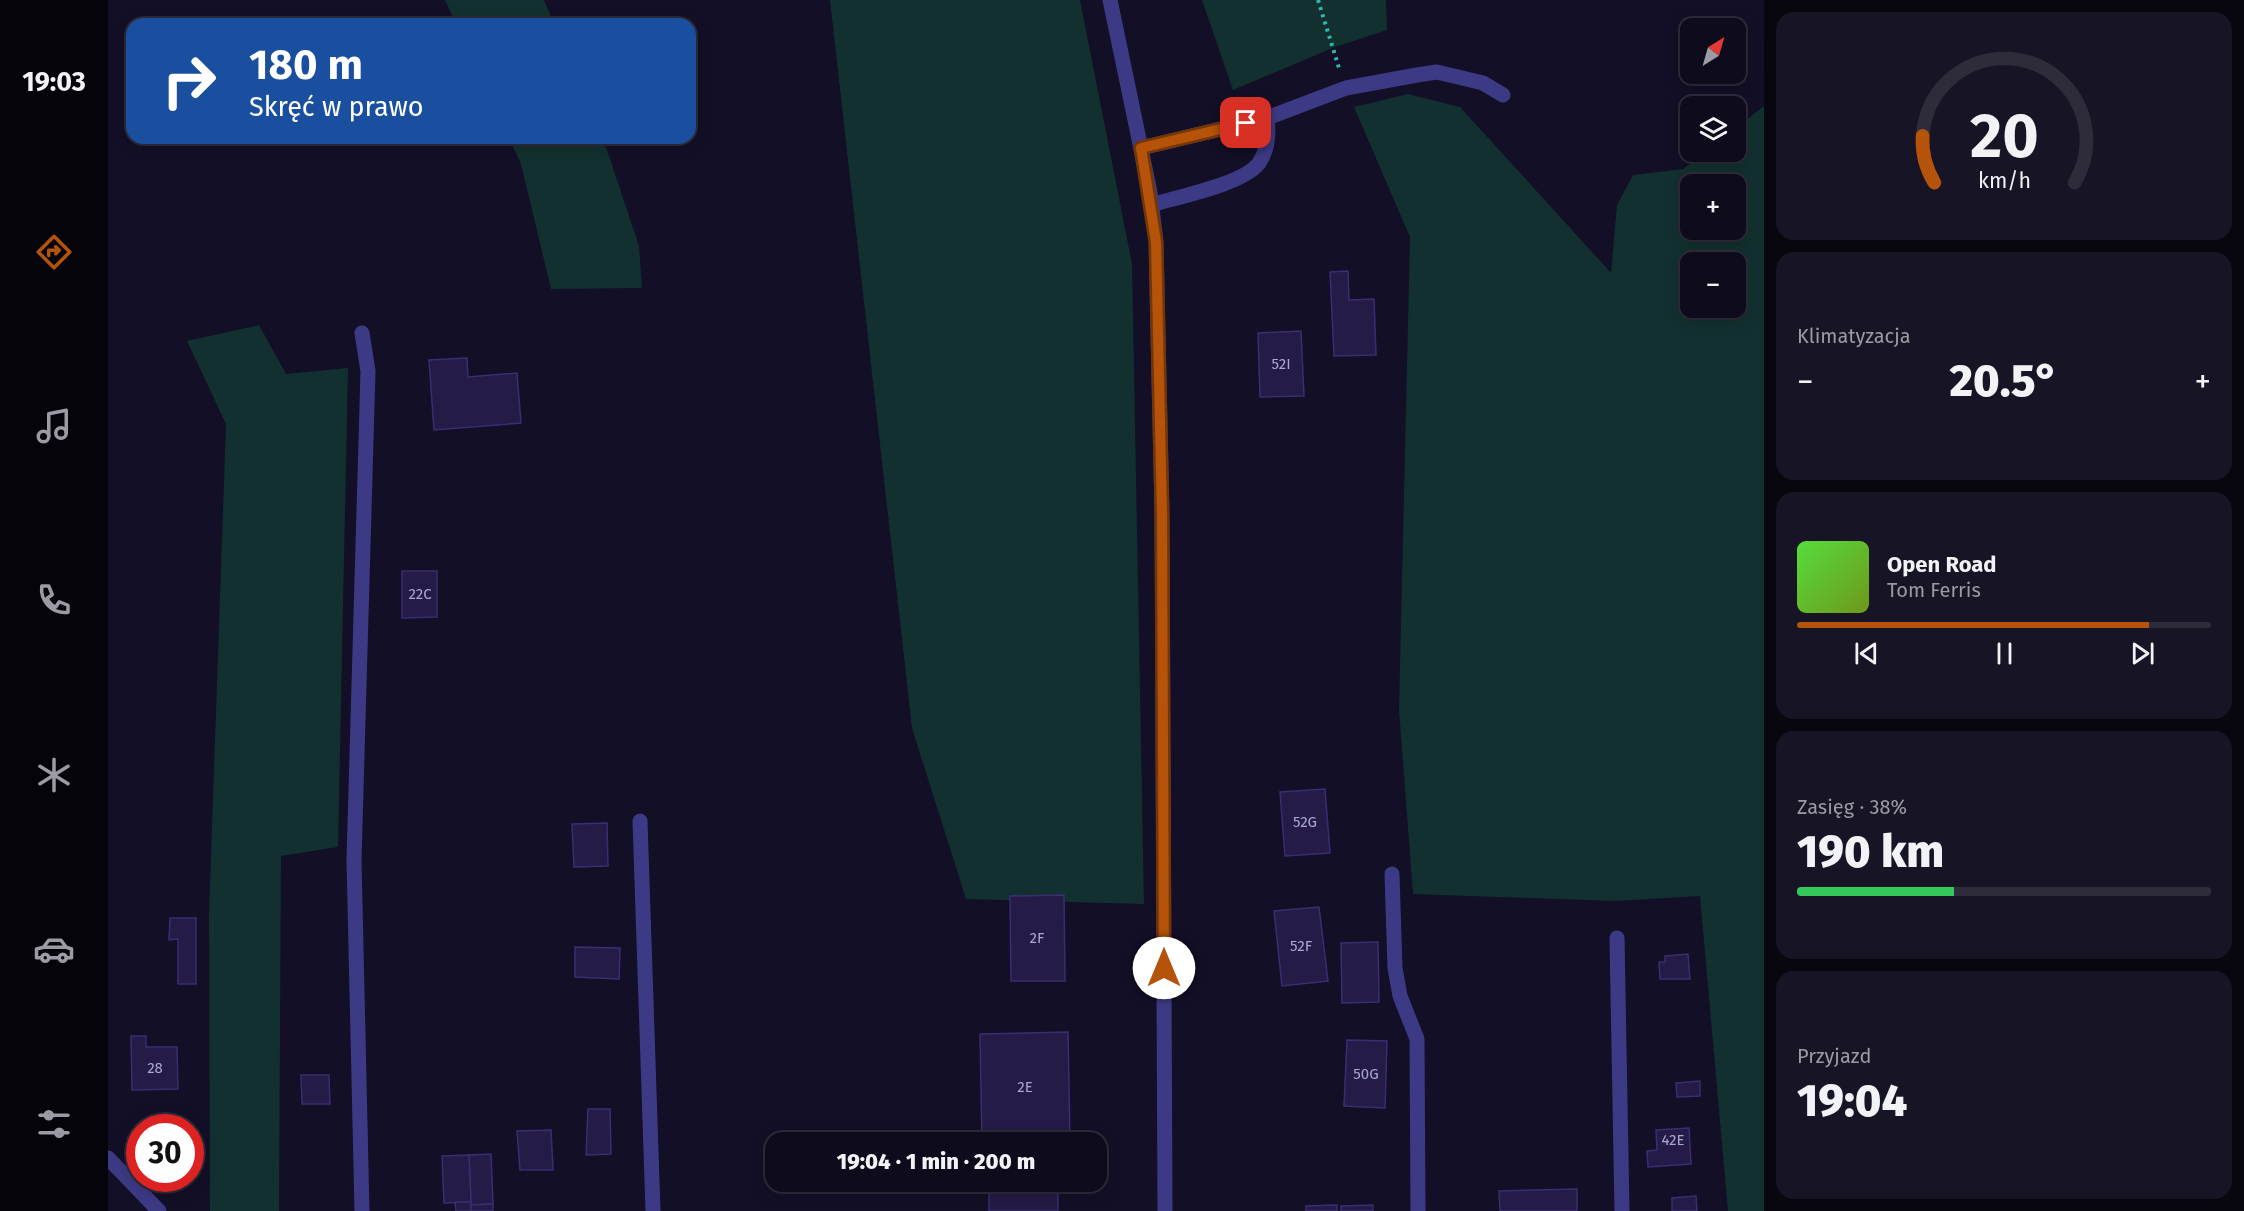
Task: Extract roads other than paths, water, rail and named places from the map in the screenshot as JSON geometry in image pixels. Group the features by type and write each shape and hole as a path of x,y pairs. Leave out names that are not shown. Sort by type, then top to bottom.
{"street":[{"path":"1110,0 1141,148 1156,242 1162,514 1165,1211"},
{"path":"1141,148 1267,118 1346,88 1437,72 1483,83 1503,95"},
{"path":"1151,205 1235,179 1257,165 1267,143 1267,118"},
{"path":"362,333 368,371 354,860 362,1211"},
{"path":"640,821 653,1211"},
{"path":"1392,874 1395,968 1401,996 1417,1039 1418,1211"},
{"path":"1617,938 1622,1211"},
{"path":"108,1158 159,1211"}]}
